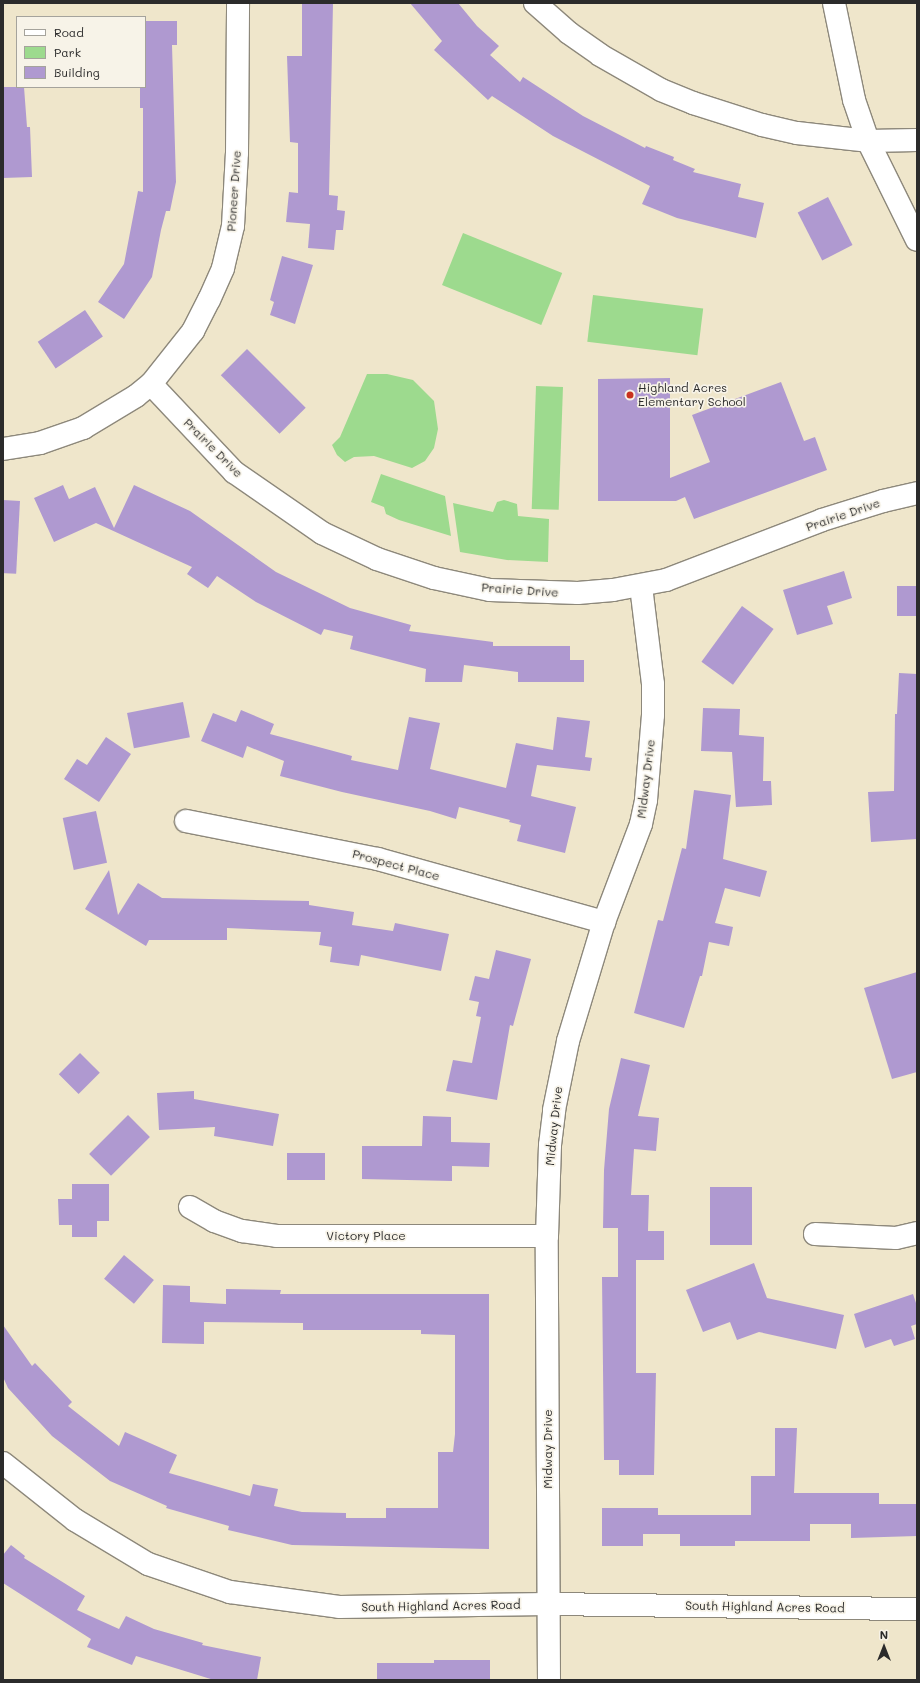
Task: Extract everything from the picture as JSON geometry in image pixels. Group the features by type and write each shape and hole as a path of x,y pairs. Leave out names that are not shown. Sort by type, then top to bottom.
{"street":[{"name":"Pioneer Drive","path":"3,449 40,443 83,428 118,409 151,384 193,331 223,268 233,226 237,153 238,3"},
{"path":"535,3 569,33 600,55 661,90 693,103 769,127 821,136 868,141 917,140"},
{"path":"834,3 854,100 868,141 917,240"},
{"name":"Prairie Drive","path":"151,384 234,472 290,513 352,549 434,578 490,590 578,593 641,586 693,572 834,516 917,493"},
{"name":"Midway Drive","path":"549,1680 547,1236 550,1145 560,1074 604,922 641,824 646,800 653,715 653,684 641,586"},
{"name":"Prospect Place","path":"186,821 378,859 604,922"},
{"name":"Victory Place","path":"190,1207 214,1221 242,1231 277,1236 547,1236"},
{"path":"815,1234 896,1238 917,1233"},
{"name":"South Highland Acres Road","path":"3,1463 75,1520 148,1564 230,1592 339,1607 548,1604 917,1609"}],"green space":[{"path":"463,233 562,273 541,325 442,285"},
{"path":"593,295 703,309 697,355 587,342"},
{"path":"367,374 387,374 413,380 434,401 438,429 434,448 425,461 412,468 374,456 354,457 345,462 337,455 332,445 340,437"},
{"path":"536,386 563,387 559,510 532,509"},
{"path":"381,474 445,496 451,536 399,520 386,514 384,507 371,502"},
{"path":"504,500 517,504 518,516 549,519 548,562 507,560 460,552 453,503 493,512 497,502"}],"building":[{"path":"302,3 333,3 329,195 338,196 337,210 345,211 343,230 336,230 334,250 308,248 310,224 286,222 289,192 298,193 298,143 290,142 287,56 302,56"},
{"path":"410,3 458,3 477,26 499,46 490,55 520,82 523,77 583,116 645,148 646,146 674,157 673,160 695,169 693,172 741,184 738,197 764,203 756,238 677,218 642,204 650,186 553,136 492,96 488,100 434,50 442,41"},
{"path":"146,21 177,21 177,45 172,45 176,182 170,211 166,211 161,230 152,277 124,319 98,302 124,264 138,191 143,192 143,108 140,108 140,88 146,88"},
{"path":"3,87 24,88 27,127 30,127 32,177 3,178"},
{"path":"828,197 853,245 822,261 798,212"},
{"path":"282,256 313,265 295,324 270,315 274,302 270,300"},
{"path":"85,310 103,337 56,368 38,342"},
{"path":"247,349 306,408 280,434 221,375"},
{"path":"670,378 670,478 710,462 692,415 781,382 804,441 815,437 827,470 694,519 685,497 676,501 598,501 598,379"},
{"path":"63,485 69,499 95,487 114,528 134,485 190,511 276,572 350,608 411,625 409,631 493,642 493,646 570,646 570,660 584,660 584,682 518,682 518,672 464,665 462,682 425,682 426,669 350,649 353,636 324,629 321,635 256,602 217,576 208,588 187,574 192,567 96,523 54,542 34,498"},
{"path":"3,500 20,501 16,574 3,573"},
{"path":"844,571 852,598 827,606 833,624 797,635 783,590"},
{"path":"897,586 917,586 917,616 897,616"},
{"path":"742,606 774,629 733,685 701,662"},
{"path":"899,673 917,674 917,839 871,842 868,792 894,791 895,714 897,714"},
{"path":"183,702 190,737 134,748 127,713"},
{"path":"703,708 740,709 739,735 764,737 763,781 771,781 772,805 736,807 732,752 701,751"},
{"path":"241,710 274,724 270,734 352,756 351,760 398,770 409,717 440,723 430,769 506,788 516,743 553,750 557,717 590,721 585,757 592,758 590,771 537,765 531,796 576,807 565,853 517,841 521,825 509,822 510,820 459,807 456,819 430,811 342,792 280,776 284,761 247,746 243,758 201,741 213,713 236,722"},
{"path":"106,737 131,754 99,802 64,779 77,759 87,765"},
{"path":"694,790 731,795 723,859 767,871 760,897 725,888 715,923 733,927 729,946 709,942 702,976 700,976 684,1028 634,1013 658,920 663,921 682,848 686,849"},
{"path":"96,811 107,863 74,870 63,818"},
{"path":"109,870 118,915 138,883 162,898 309,901 309,905 354,912 352,925 393,931 395,923 449,934 441,971 361,955 359,966 330,962 332,947 319,945 321,932 227,928 227,940 149,940 146,946 85,909"},
{"path":"496,950 531,959 513,1026 510,1025 497,1100 446,1091 453,1060 472,1063 481,1017 476,1016 479,1002 469,1000 475,976 489,979"},
{"path":"917,972 917,1072 892,1079 864,988"},
{"path":"80,1053 100,1073 79,1094 59,1074"},
{"path":"621,1058 650,1065 638,1116 659,1118 656,1151 634,1149 631,1195 649,1195 648,1231 664,1231 664,1260 636,1260 636,1373 656,1373 654,1475 619,1475 619,1460 604,1460 602,1277 618,1277 618,1228 603,1228 604,1170 609,1109"},
{"path":"194,1091 194,1099 279,1114 273,1146 214,1136 215,1127 159,1130 157,1093"},
{"path":"128,1115 150,1137 111,1176 89,1154"},
{"path":"423,1116 451,1117 451,1142 490,1143 489,1167 452,1166 452,1181 362,1179 362,1146 422,1146"},
{"path":"287,1153 325,1153 325,1180 287,1180"},
{"path":"72,1184 109,1184 109,1221 97,1221 97,1237 72,1237 72,1225 59,1225 58,1199 72,1199"},
{"path":"710,1187 752,1187 752,1245 710,1245"},
{"path":"124,1255 154,1280 134,1304 104,1279"},
{"path":"754,1263 767,1298 844,1315 836,1349 759,1332 737,1340 730,1322 703,1332 686,1290"},
{"path":"163,1285 190,1286 190,1302 226,1304 226,1289 281,1290 280,1294 489,1294 489,1549 292,1545 228,1530 229,1526 166,1508 167,1506 110,1481 52,1436 8,1388 3,1377 3,1325 32,1366 35,1363 72,1402 68,1406 119,1446 125,1432 177,1455 169,1473 250,1496 253,1484 278,1489 274,1506 302,1512 346,1513 346,1518 386,1518 386,1508 438,1508 438,1452 453,1452 455,1434 455,1335 421,1334 421,1330 303,1330 303,1323 204,1322 204,1344 162,1343"},
{"path":"913,1294 917,1306 917,1324 911,1326 915,1339 894,1346 891,1339 865,1348 854,1314"},
{"path":"775,1428 797,1428 794,1493 879,1493 879,1504 917,1504 917,1536 851,1538 851,1524 810,1524 810,1541 735,1541 735,1546 680,1546 680,1534 643,1534 643,1546 602,1546 602,1508 658,1508 658,1515 751,1515 751,1476 775,1476"},
{"path":"11,1545 25,1556 24,1558 85,1596 77,1610 119,1629 126,1616 154,1629 203,1643 202,1645 261,1657 257,1680 214,1680 136,1656 132,1665 87,1647 91,1639 3,1583 3,1555"},
{"path":"434,1660 490,1660 490,1680 377,1680 377,1663 434,1663"}],"place":[{"name":"Highland Acres Elementary School","path":"630,395"}]}
